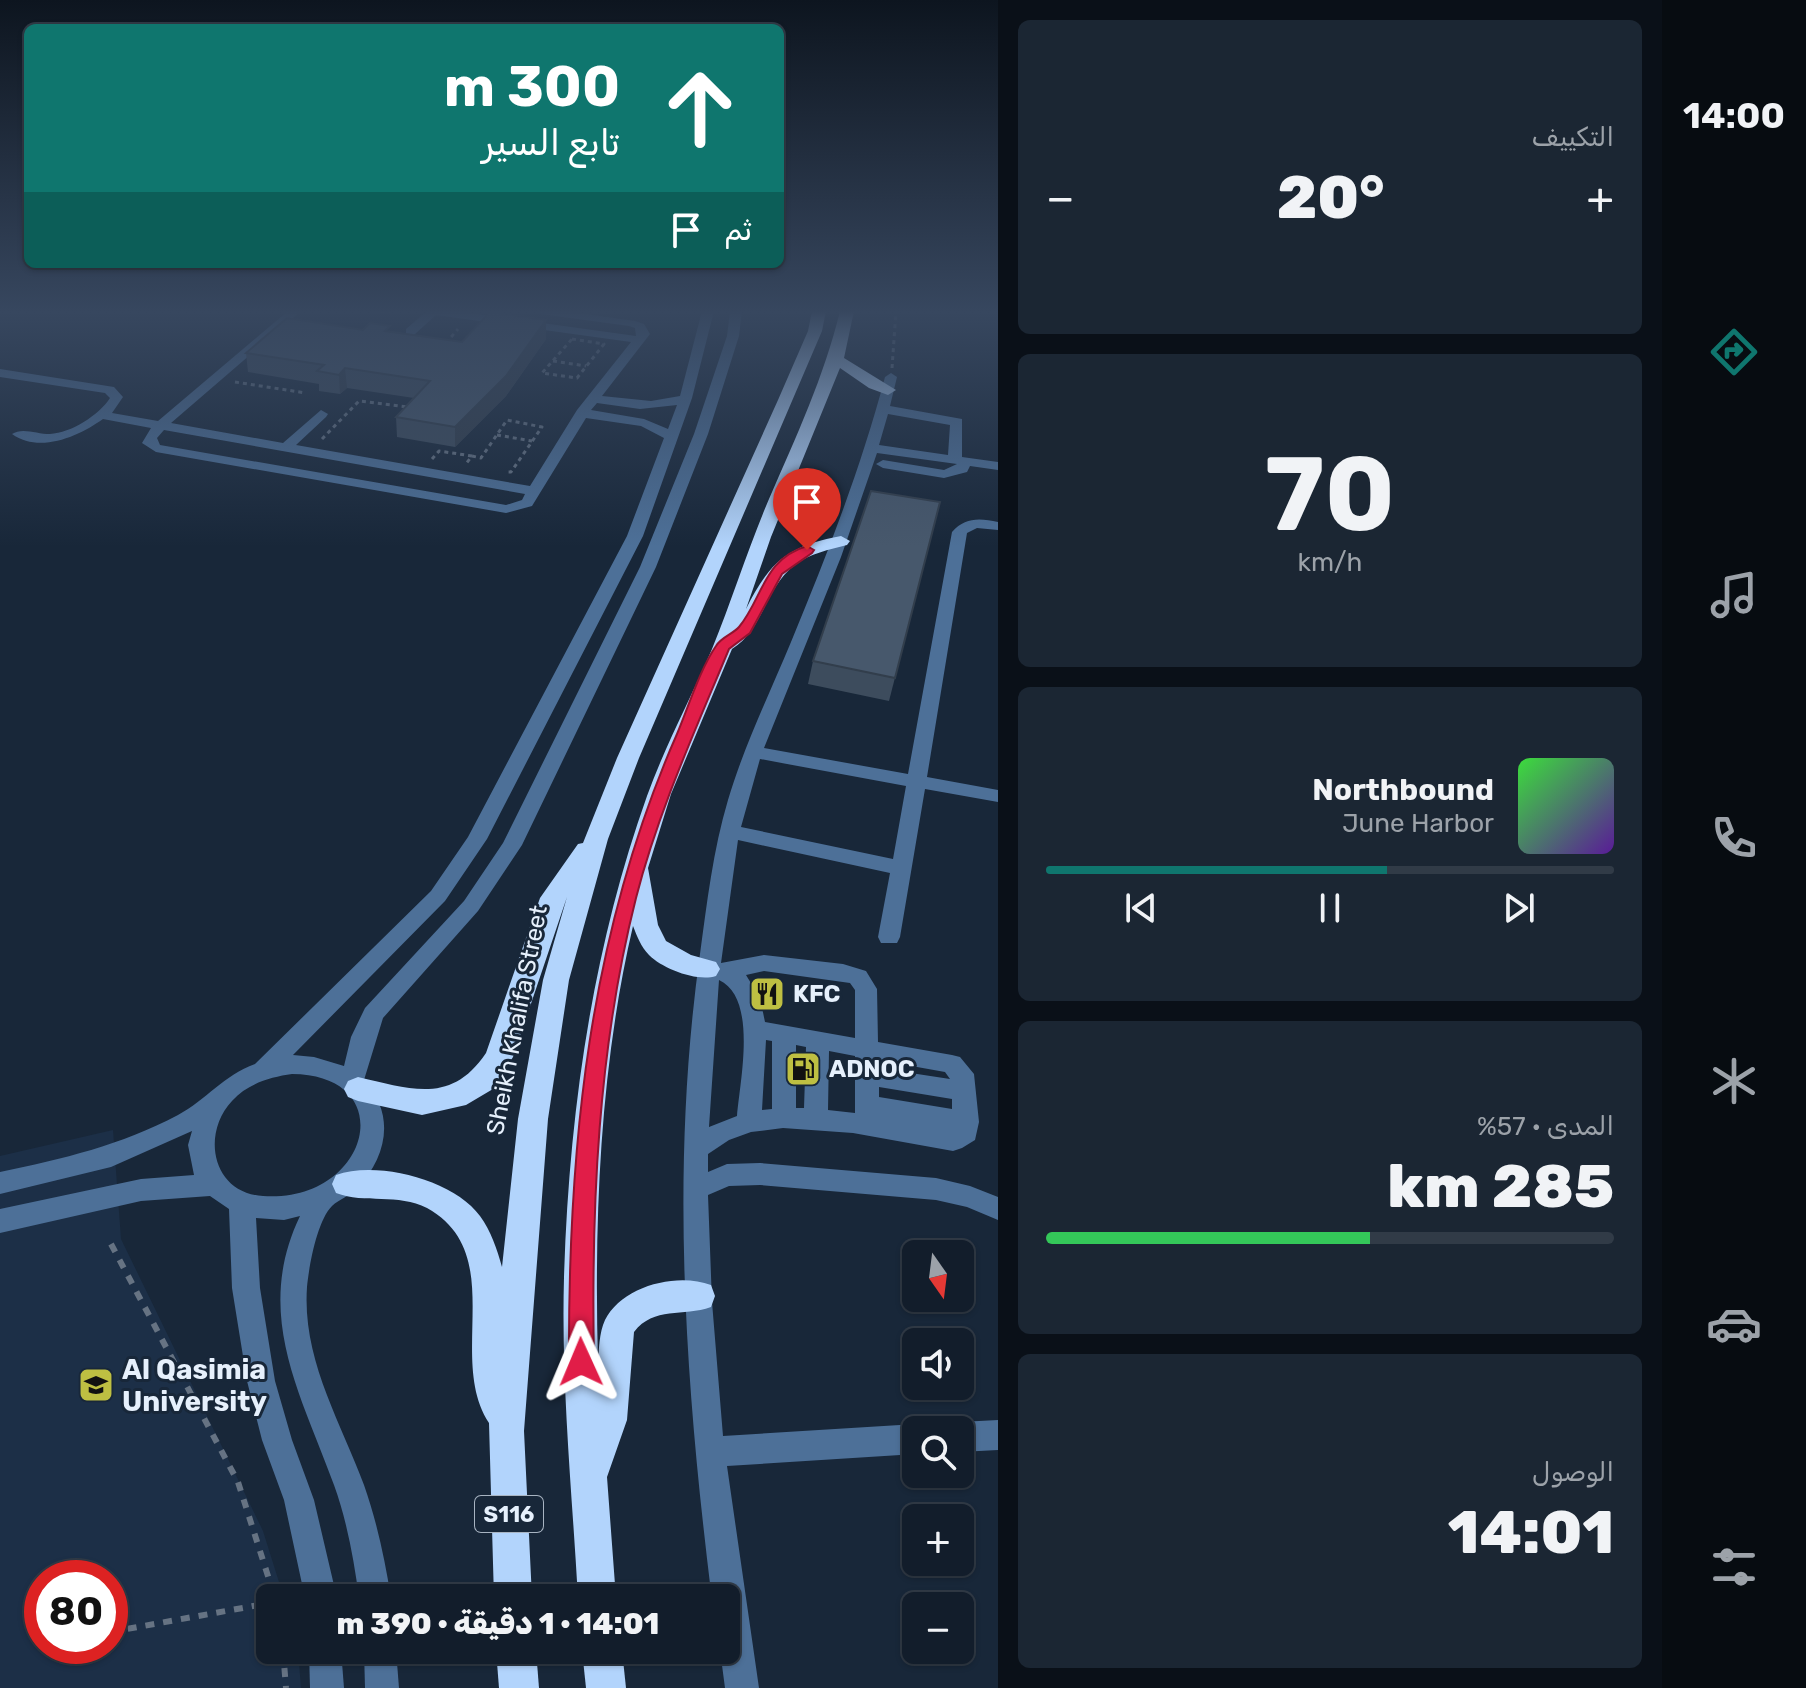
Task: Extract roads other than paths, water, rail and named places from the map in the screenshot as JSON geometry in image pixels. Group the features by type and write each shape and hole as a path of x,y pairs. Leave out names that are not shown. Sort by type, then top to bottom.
{"highway":[{"name":"Sheikh Khalifa Street","path":"512,1584 506,1431 523,1200 544,1046 562,954 596,839 664,675 790,390"},
{"path":"596,1584 591,1471 581,1362 584,1197 602,1015 618,935 659,794 723,646 762,537 823,390"},
{"path":"884,390 888,392"},
{"path":"723,646 745,630 784,563 807,550 841,541"},
{"path":"354,1086 422,1103 456,1097 483,1081 499,1057 553,898 561,882 596,839"},
{"path":"637,864 647,930 655,948 673,961 712,970"},
{"path":"334,1192 380,1182 412,1187 440,1199 463,1218 480,1243 488,1272 489,1362 506,1431"},
{"path":"591,1471 610,1420 618,1328 624,1316 646,1301 699,1296"},
{"path":"517,1664 519,1688"},
{"path":"603,1664 606,1688"}],"street":[{"path":"19,434 64,438 75,434 116,400 116,394 108,390"},
{"path":"202,390 148,440 156,448 506,509 523,506 600,390"},
{"path":"264,1070 438,896 477,839 635,536 688,390"},
{"path":"354,1086 363,1037 373,1014 471,906 500,865 648,567 701,434 715,390"},
{"path":"742,1688 710,1452 699,1296 694,1151 700,1038 730,831 754,752 877,456 888,392 959,425 962,469 950,474 877,456"},
{"path":"593,398 641,407 665,405 686,398"},
{"path":"582,413 634,420 673,437"},
{"path":"285,448 321,414"},
{"path":"101,415 534,491"},
{"path":"877,456 960,460 998,466"},
{"path":"439,498 456,478"},
{"path":"889,937 960,532 974,523 998,526"},
{"path":"635,536 634,566 648,567"},
{"path":"754,752 998,796"},
{"path":"730,831 901,868"},
{"path":"712,970 764,963 851,974 866,989 867,1116"},
{"path":"712,970 732,976 744,987 754,1029 749,1121"},
{"path":"694,1151 719,1132 749,1121 784,1116 816,1119 867,1116 967,1122 962,1074 952,1064 754,1029"},
{"path":"784,1034 784,1116"},
{"path":"816,1119 818,1040"},
{"path":"0,1183 115,1156 211,1107 235,1085 264,1070 288,1065 311,1066 333,1072 354,1086 369,1106 374,1125 372,1146 362,1166 334,1192 305,1229 295,1261 292,1294 296,1328 322,1421 351,1489 363,1531 372,1584"},
{"path":"867,1076 964,1091"},
{"path":"211,1107 202,1126 198,1147 202,1167 213,1185 242,1204 267,1210 294,1209 334,1192"},
{"path":"695,1189 727,1175 760,1174 936,1189 970,1197 998,1209"},
{"path":"0,1221 141,1190 213,1185"},
{"path":"242,1204 246,1288 261,1381 277,1440 299,1500 318,1584"},
{"path":"974,1436 998,1435"},
{"path":"710,1452 902,1440"},
{"path":"326,1664 327,1688"},
{"path":"381,1664 382,1688"}],"place":[{"name":"KFC","path":"767,994"},
{"name":"ADNOC","path":"803,1069"},
{"name":"Al Qasimia University","path":"96,1385"}]}
